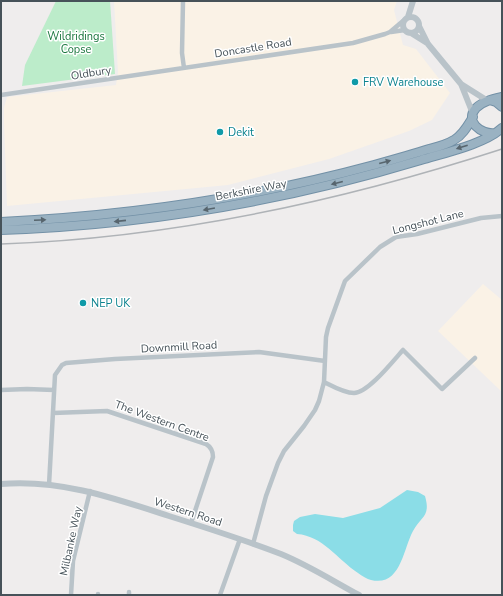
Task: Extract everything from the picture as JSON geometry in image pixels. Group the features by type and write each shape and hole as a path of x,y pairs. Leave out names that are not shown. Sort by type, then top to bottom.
{"highway":[{"path":"489,101 502,97"},
{"path":"489,101 496,102 502,106"},
{"name":"Berkshire Way","path":"183,209 353,171 438,147 451,142 459,136 479,106 489,101"},
{"path":"473,115 475,125 479,130 488,133 500,130"},
{"name":"Berkshire Way","path":"1,230 89,224 158,212 275,197 367,176 464,147 480,141 500,130"},
{"name":"Berkshire Way","path":"1,222 158,212"}],"street":[{"path":"183,1 182,53 184,68"},
{"path":"414,1 408,18 403,26 408,32 428,44"},
{"path":"408,18 418,21 428,44 461,84 473,115"},
{"name":"Doncastle Road","path":"184,68 353,43 376,38 390,32 408,18"},
{"path":"408,32 416,31 419,26"},
{"name":"Doncastle Road","path":"390,32 408,32"},
{"name":"Oldbury","path":"1,95 184,68"},
{"path":"461,84 489,101"},
{"name":"Longshot Lane","path":"253,544 266,496 278,463 284,451 315,410 319,401 324,382 326,337 345,281 380,247 396,237 417,234 481,218 502,216"},
{"path":"324,382 350,392 359,392 370,385 403,350 442,389 475,358"},
{"name":"Downmill Road","path":"49,484 55,375 57,370 66,363 77,361 259,352 325,361"},
{"path":"1,390 54,390"},
{"name":"The Western Centre","path":"52,414 107,411 209,446 213,452 213,457 191,523"},
{"name":"Western Road","path":"1,484 49,484 90,491 240,539 282,555 311,568 359,595"},
{"name":"Milbanke Way","path":"71,595 73,561 90,491"},
{"path":"220,595 240,539"}],"shaded area":[{"path":"114,1 397,1 394,10 403,45 416,49 450,93 432,120 409,131 329,159 228,185 7,206 4,108 7,97 116,85 118,72"},
{"path":"483,284 502,300 502,392 438,331"}],"green space":[{"name":"Wildridings Copse","path":"56,1 110,1 115,74 22,86 25,65"}],"water":[{"path":"407,490 418,492 425,496 427,503 426,512 413,531 400,565 389,578 381,581 371,580 364,577 315,539 297,534 293,531 294,521 300,517 315,514 343,518 380,508"}],"railway":[{"path":"1,244 129,234 255,214 317,201 379,185 502,149"}],"place":[{"name":"FRV Warehouse","path":"355,82"},
{"name":"Dekit","path":"220,132"},
{"name":"NEP UK","path":"83,303"}]}
